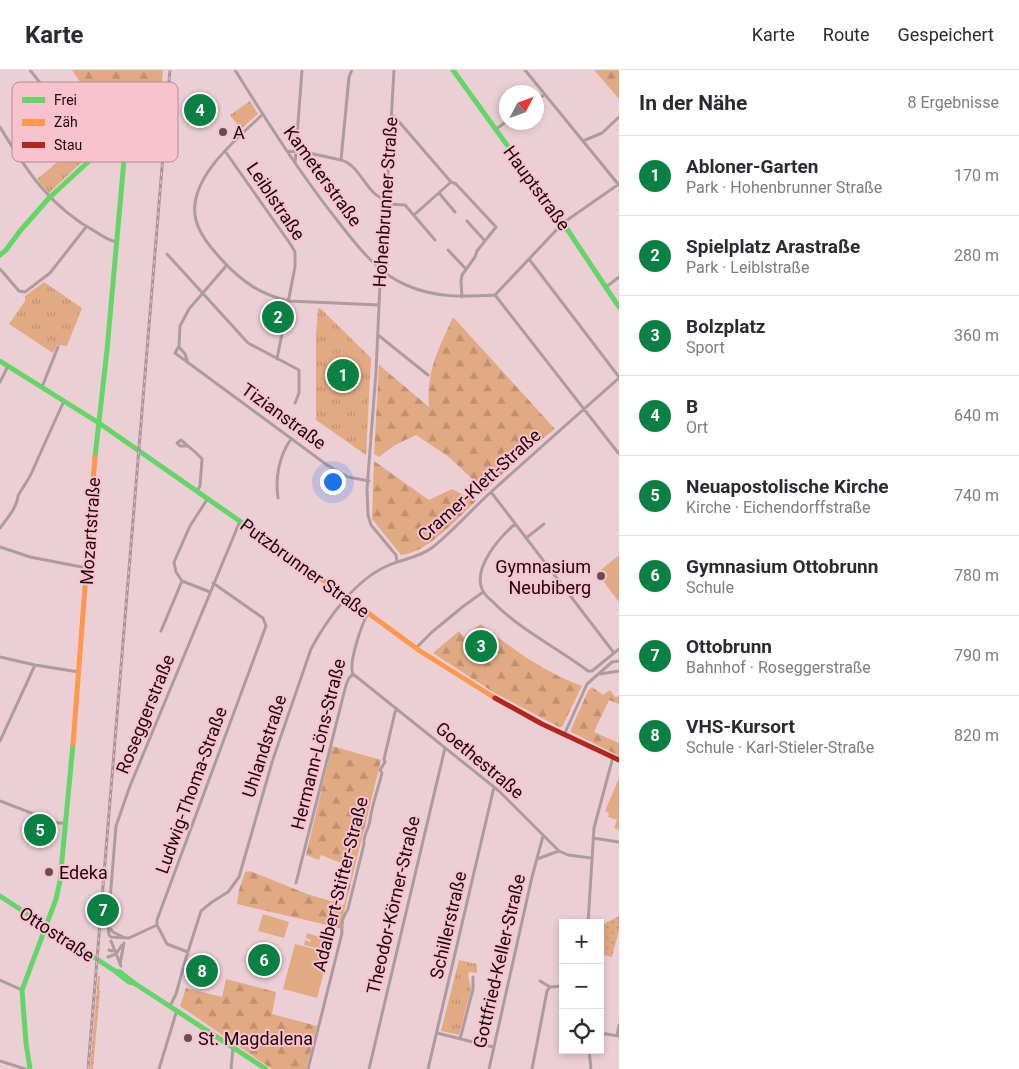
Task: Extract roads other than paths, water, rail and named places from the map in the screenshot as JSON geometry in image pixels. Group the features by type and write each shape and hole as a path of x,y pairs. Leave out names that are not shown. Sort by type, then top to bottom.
{"street":[{"path":"30,70 39,82"},
{"name":"Kameterstraße","path":"236,70 295,164 346,232 373,263 396,280 416,290 437,295 462,297 495,295"},
{"path":"295,164 302,70"},
{"path":"341,160 352,70"},
{"name":"Hohenbrunner Straße","path":"394,70 367,496 369,520 396,555 397,562"},
{"name":"Hauptstraße","path":"453,70 563,223 619,307"},
{"path":"524,70 536,85"},
{"path":"544,95 619,184 563,223 495,295 619,454"},
{"path":"263,114 225,151 212,166 203,181 195,206 195,214 206,239 227,265 254,288 275,298 289,301 379,305"},
{"path":"391,116 400,122 451,182 456,184 496,227 466,269 461,281 462,297"},
{"path":"582,142 602,133 619,117"},
{"path":"0,127 12,146"},
{"path":"495,130 499,127"},
{"path":"286,150 295,150 341,160 350,165 378,198 387,202 405,205 435,240"},
{"name":"Leiblstraße","path":"225,151 292,245 296,260 277,359"},
{"path":"22,162 49,198 86,227 117,242"},
{"path":"0,255 49,198 88,162"},
{"name":"Mozartstraße","path":"46,926 60,882 79,672 98,423 106,367 124,162"},
{"path":"414,215 451,182"},
{"path":"438,193 455,212"},
{"path":"467,221 485,241"},
{"path":"0,269 15,287 22,292 28,290 50,273 86,227"},
{"path":"448,250 466,269"},
{"path":"167,254 248,344 299,370 299,392 295,403"},
{"path":"529,260 619,377"},
{"name":"Tizianstraße","path":"227,265 189,309 180,326 179,346 175,353 338,472 348,477 369,481"},
{"path":"606,287 619,277"},
{"path":"378,334 428,375"},
{"path":"42,387 58,347"},
{"name":"Putzbrunner Straße","path":"0,361 98,423 208,498 347,596 416,649 492,696 564,735 619,760"},
{"path":"0,382 8,366"},
{"name":"Cramer-Klett-Straße","path":"347,596 381,569 416,557 434,547 491,492 619,377"},
{"path":"0,528 5,523 33,471 34,464 64,401"},
{"path":"278,498 277,488 280,464 283,452 291,439"},
{"path":"188,446 202,459 200,486 197,491"},
{"path":"491,492 614,653"},
{"path":"208,498 190,526 175,556 174,568 182,581 210,592"},
{"name":"Roseggerstraße","path":"157,925 129,938 111,937 109,935 108,925 116,826 213,583 240,521"},
{"path":"515,524 495,544 483,567 480,583 483,592 507,617 588,671 592,671 619,649"},
{"path":"526,538 544,524"},
{"path":"0,547 30,557 87,568"},
{"path":"161,631 182,581"},
{"name":"Ludwig-Thoma-Straße","path":"157,925 160,912 265,630 266,623 263,618 213,583"},
{"path":"416,649 432,632 460,608 483,592"},
{"name":"Uhlandstraße","path":"170,1006 176,994 202,911 228,892 239,877 273,759 311,649 347,596"},
{"name":"Hermann-Löns-Straße","path":"296,883 342,700 352,674 351,668 362,625 369,612"},
{"path":"0,657 79,672"},
{"path":"564,735 585,688 612,662 619,661"},
{"path":"0,741 35,665"},
{"path":"599,674 619,671"},
{"name":"Goethestraße","path":"352,674 494,787 559,851 568,855 591,858"},
{"name":"Adalbert-Stifter-Straße","path":"308,1069 342,933 341,928 349,905 370,814 382,773 380,770 385,762 384,759 396,708"},
{"name":"Theodor-Körner-Straße","path":"369,1069 445,748"},
{"path":"588,919 593,838 612,757"},
{"name":"Schillerstraße","path":"428,1069 494,787"},
{"path":"0,801 57,823 65,823"},
{"name":"Gottfried-Keller-Straße","path":"489,1069 492,1047 543,836"},
{"path":"593,838 619,842"},
{"name":"Gottfried-Keller-Straße","path":"537,859 559,851"},
{"name":"Ottostraße","path":"0,896 129,982 134,983 177,1010 266,1069"},
{"path":"157,925 167,944 188,952"},
{"path":"30,1069 22,990 46,926"},
{"path":"124,943 119,963 112,954 124,943"},
{"path":"112,954 122,955"},
{"path":"460,1039 473,977"},
{"path":"0,980 22,990"},
{"path":"540,982 550,987 559,986"},
{"path":"532,1069 547,990 550,987"},
{"path":"159,1069 177,1010"},
{"path":"604,1034 618,1036 619,1025"},
{"path":"437,1033 492,1047"},
{"path":"231,1069 233,1047"},
{"path":"589,1054 591,1069"},
{"path":"0,1061 25,1069"}],"railway":[{"path":"169,82 170,70"},
{"path":"88,1069 162,162"}],"place":[{"name":"B","path":"200,110"},
{"name":"A","path":"223,132"},
{"name":"Spielplatz Arastraße","path":"278,317"},
{"name":"Abloner-Garten","path":"343,375"},
{"name":"Gymnasium Neubiberg","path":"601,576"},
{"name":"Bolzplatz","path":"481,646"},
{"name":"Neuapostolische Kirche","path":"40,830"},
{"name":"Edeka","path":"49,872"},
{"name":"Ottobrunn","path":"103,910"},
{"name":"Gymnasium Ottobrunn","path":"264,960"},
{"name":"VHS-Kursort","path":"202,971"},
{"name":"St. Magdalena","path":"188,1038"}]}
